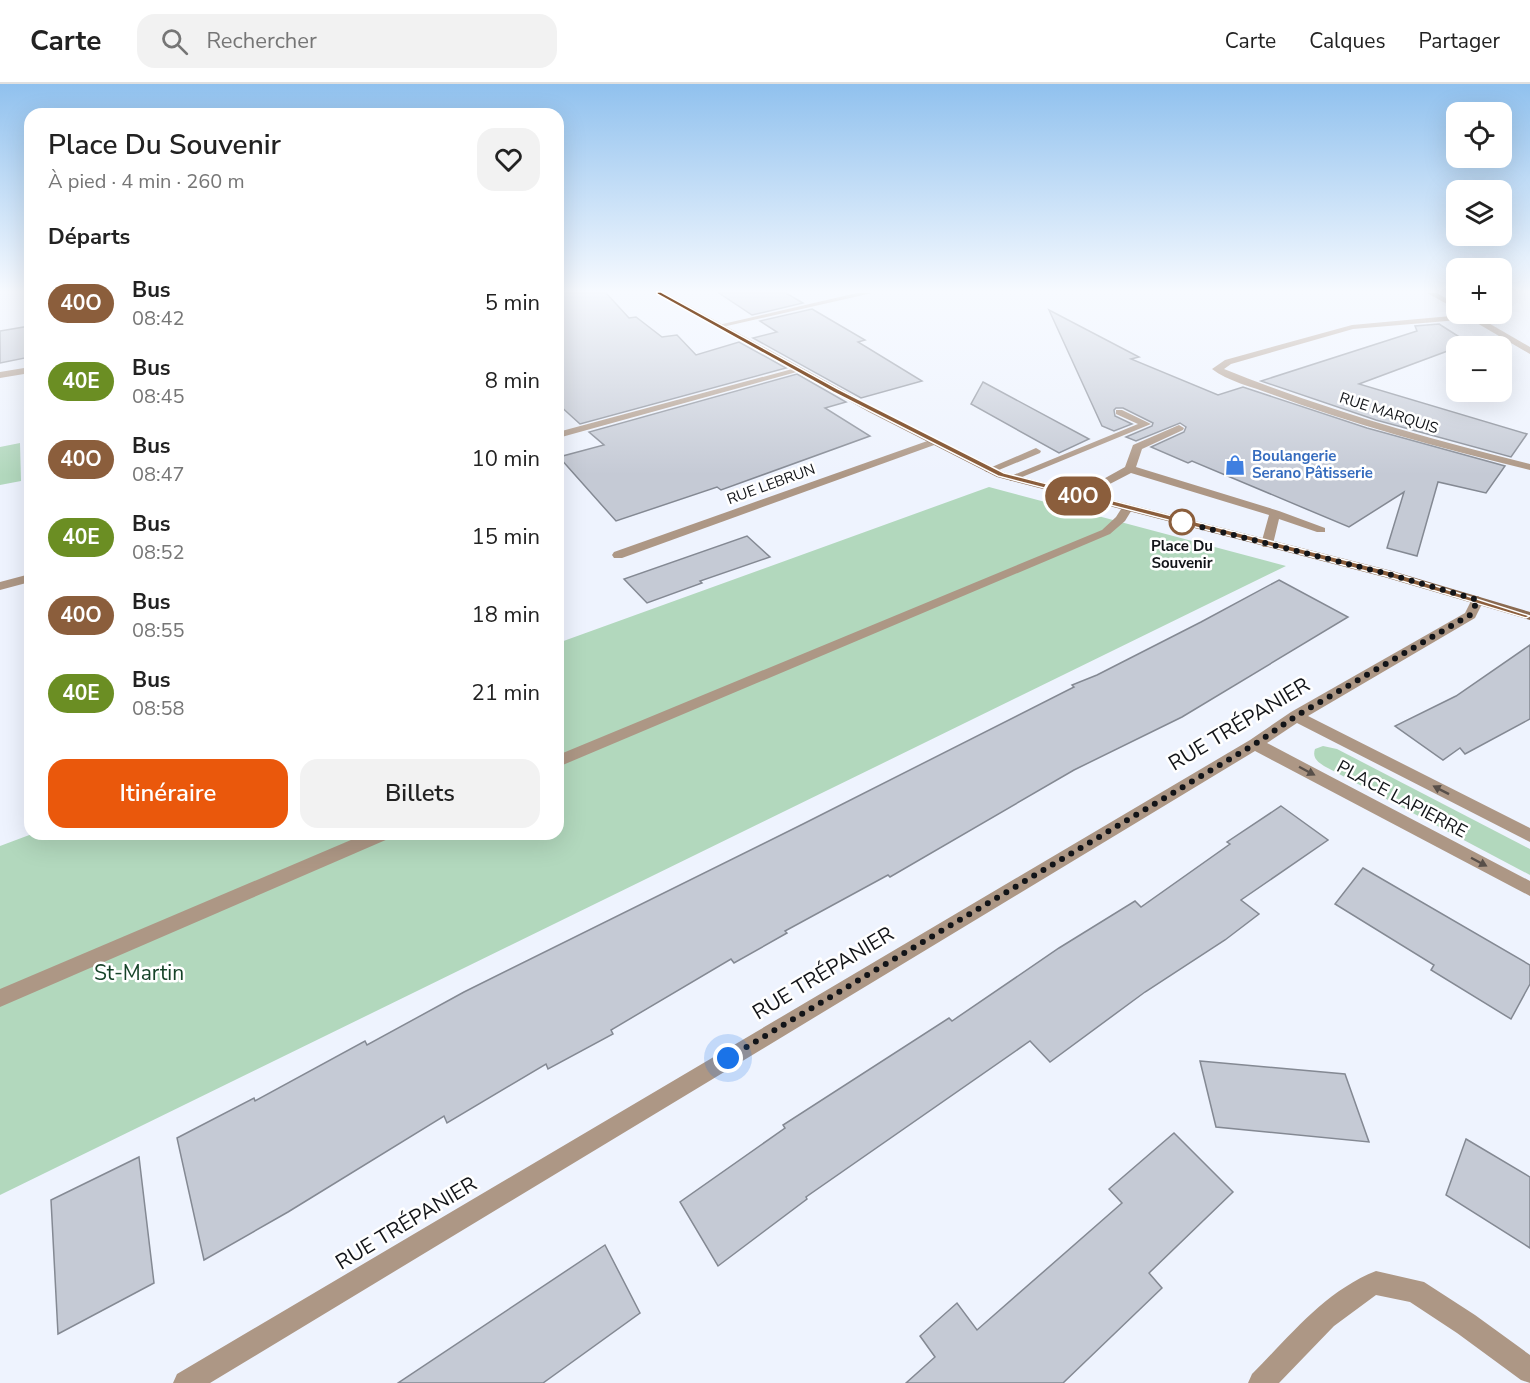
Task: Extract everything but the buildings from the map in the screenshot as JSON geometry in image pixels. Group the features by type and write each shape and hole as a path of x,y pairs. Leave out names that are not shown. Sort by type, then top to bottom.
{"street":[{"path":"769,354 933,442 1011,478 1388,574 1530,615"},
{"name":"RUE MARQUIS","path":"1258,354 1228,362 1217,369 1254,385 1441,446 1530,467"},
{"path":"564,433 799,370"},
{"path":"0,375 24,371"},
{"path":"1011,478 1146,424 1119,411"},
{"path":"1130,469 1137,447 1179,428"},
{"name":"RUE LEBRUN","path":"618,555 933,442"},
{"path":"990,470 1036,451"},
{"path":"1090,499 1101,484 1130,469 1275,513 1321,530"},
{"path":"564,758 1106,532 1121,519 1127,508"},
{"path":"1267,543 1275,513"},
{"path":"0,586 24,580"},
{"name":"RUE TRÉPANIER","path":"186,1383 1255,744 1296,716 1470,615 1478,600"},
{"name":"PLACE LAPIERRE","path":"1296,716 1530,836"},
{"name":"PLACE LAPIERRE","path":"1255,744 1530,889"},
{"path":"0,998 368,840"},
{"path":"1261,1383 1325,1317 1361,1288 1376,1283 1415,1291 1466,1324 1530,1371"}],"green space":[{"path":"20,443 21,481 0,485 0,447"},
{"name":"St-Martin","path":"989,487 1286,566 0,1195 0,846 24,837 24,840 564,840 564,641"},
{"path":"1323,746 1337,749 1530,849 1530,875 1324,766 1314,755 1315,749"}],"bus line":[{"name":"40O","path":"768,354 933,442 1001,475 1388,574 1530,616"}],"place":[{"name":"Boulangerie Serano Pâtisserie","path":"1235,465"},
{"name":"Place Du Souvenir","path":"1182,522"}],"route":[{"path":"728,1058 1255,744 1296,716 1470,615 1477,606 1478,600 1388,574 1182,522"}]}
